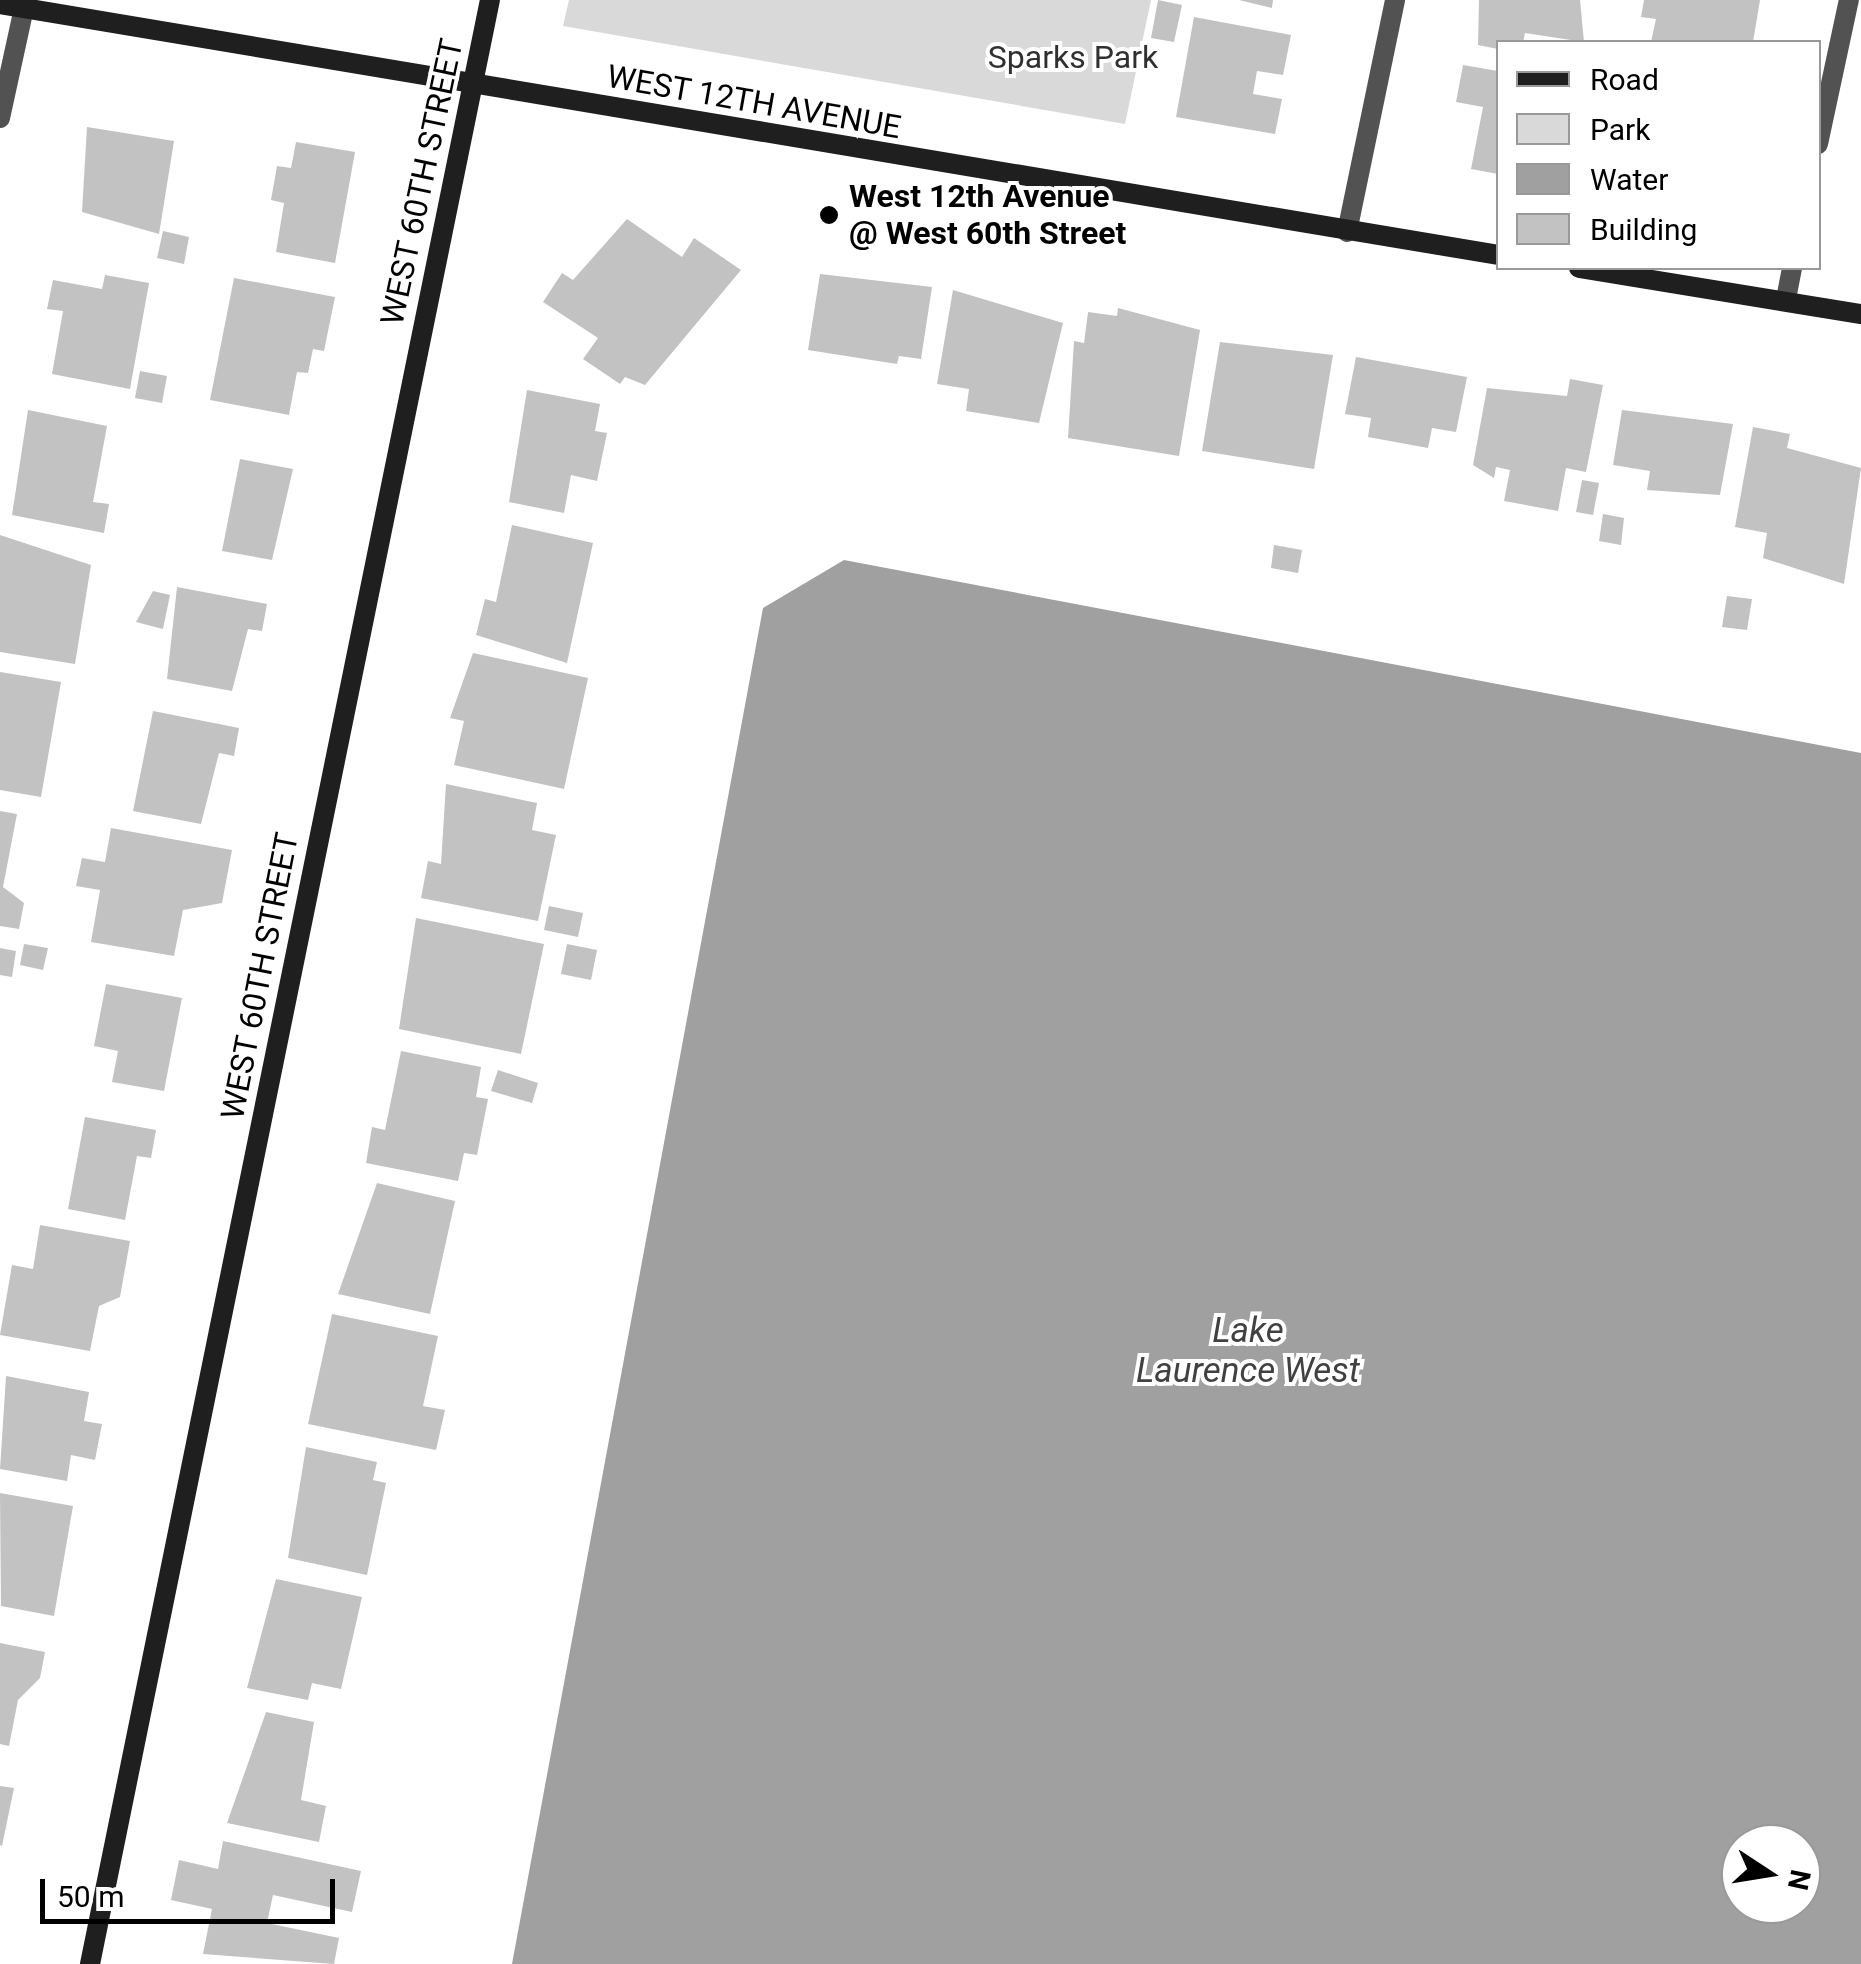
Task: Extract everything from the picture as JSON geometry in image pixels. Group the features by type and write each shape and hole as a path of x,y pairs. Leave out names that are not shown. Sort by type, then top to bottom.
{"street":[{"name":"WEST 60TH STREET","path":"90,1964 490,0"},
{"path":"1347,232 1395,0"},
{"path":"1821,130 1849,0"},
{"name":"WEST 12TH AVENUE","path":"0,4 1496,255"},
{"path":"0,118 24,8"},
{"path":"1592,270 1861,314"},
{"path":"1786,299 1792,270"}],"green space":[{"name":"Sparks Park","path":"569,0 1151,0 1125,124 563,26"}],"water":[{"name":"Lake Laurence West","path":"844,560 1861,753 1861,1964 512,1964 763,608"}],"building":[{"path":"1158,0 1182,5 1174,42 1151,38"},
{"path":"1239,0 1273,0 1272,8"},
{"path":"1479,0 1580,0 1584,40 1525,33 1523,40 1496,40 1496,49 1478,45"},
{"path":"1644,0 1760,0 1753,40 1651,40 1656,19 1641,17"},
{"path":"1194,17 1291,35 1283,75 1257,71 1253,94 1282,99 1275,134 1176,117"},
{"path":"1463,65 1496,71 1496,174 1471,169 1483,107 1456,102"},
{"path":"87,127 174,141 159,234 82,212"},
{"path":"296,142 355,152 335,263 276,252 284,203 271,200 277,166 291,168"},
{"path":"627,219 682,257 694,238 741,270 645,385 625,377 620,384 583,359 598,338 543,302 562,273 573,280"},
{"path":"163,231 189,237 184,264 157,258"},
{"path":"820,274 932,287 921,359 899,356 897,364 808,350"},
{"path":"105,275 149,283 130,389 52,374 63,311 47,309 53,280 102,289"},
{"path":"234,278 335,297 324,351 313,349 308,373 297,372 289,415 210,400"},
{"path":"953,290 1063,323 1039,423 966,411 969,389 937,384"},
{"path":"1118,308 1200,330 1179,456 1068,438 1074,341 1084,343 1088,312 1117,316"},
{"path":"1220,342 1333,355 1314,469 1202,451"},
{"path":"1356,357 1467,377 1456,432 1432,428 1428,448 1368,437 1371,418 1345,414"},
{"path":"140,371 167,376 162,403 135,398"},
{"path":"1570,379 1603,385 1586,472 1566,468 1558,511 1504,501 1510,470 1496,467 1494,478 1473,465 1487,388 1567,396"},
{"path":"527,390 600,404 595,431 607,433 597,481 571,475 564,513 509,502"},
{"path":"28,410 107,426 93,502 109,504 104,533 12,515"},
{"path":"1622,410 1733,424 1720,495 1647,490 1650,471 1613,465"},
{"path":"1753,427 1790,434 1787,448 1861,468 1844,584 1763,558 1767,533 1735,527"},
{"path":"240,459 293,469 272,560 222,551"},
{"path":"1582,480 1599,483 1593,515 1576,512"},
{"path":"1603,514 1624,518 1621,545 1599,541"},
{"path":"512,525 593,543 567,663 476,635 485,599 496,602"},
{"path":"0,535 91,565 75,664 0,652"},
{"path":"1274,545 1302,550 1298,573 1271,568"},
{"path":"177,587 267,604 262,631 248,629 232,691 167,679"},
{"path":"153,591 170,595 163,629 136,622"},
{"path":"1727,596 1752,599 1747,630 1722,627"},
{"path":"473,653 588,678 564,789 454,765 464,721 450,718"},
{"path":"0,672 61,682 41,797 0,790"},
{"path":"153,711 239,728 234,756 219,753 201,824 133,811"},
{"path":"446,784 537,803 532,830 556,835 538,921 421,898 428,861 441,864"},
{"path":"0,811 17,814 3,887 24,903 19,929 0,926"},
{"path":"111,828 232,850 222,903 183,910 174,956 91,942 100,890 76,886 82,858 105,862"},
{"path":"549,906 583,913 578,937 544,930"},
{"path":"416,918 544,944 521,1054 399,1029"},
{"path":"24,944 48,948 43,970 20,965"},
{"path":"567,944 597,950 591,980 561,974"},
{"path":"0,948 16,951 12,977 0,975"},
{"path":"106,984 182,998 164,1091 112,1082 118,1051 94,1046"},
{"path":"401,1051 481,1067 476,1097 488,1099 477,1155 464,1153 458,1181 366,1163 372,1127 385,1130"},
{"path":"498,1070 538,1083 532,1103 491,1091"},
{"path":"85,1117 156,1130 151,1158 137,1156 125,1220 68,1209"},
{"path":"377,1183 455,1201 430,1314 338,1294"},
{"path":"40,1225 130,1241 120,1297 99,1306 90,1351 0,1335 12,1265 33,1269"},
{"path":"332,1314 438,1336 423,1406 445,1410 436,1450 308,1424"},
{"path":"6,1376 89,1392 84,1421 102,1424 95,1460 71,1455 67,1481 0,1469"},
{"path":"306,1447 377,1462 373,1480 386,1483 367,1575 288,1558"},
{"path":"0,1493 73,1506 54,1616 1,1606"},
{"path":"276,1579 362,1597 341,1689 312,1683 308,1700 247,1688"},
{"path":"0,1643 45,1652 40,1678 18,1700 9,1746 0,1744"},
{"path":"266,1712 314,1722 301,1800 326,1806 319,1842 227,1823"},
{"path":"0,1786 14,1788 2,1846 0,1845"},
{"path":"223,1841 361,1871 352,1912 273,1895 267,1923 339,1938 334,1964 203,1954 212,1909 171,1900 179,1860 218,1869"}],"place":[{"name":"West 12th Avenue @ West 60th Street","path":"829,215"}]}
